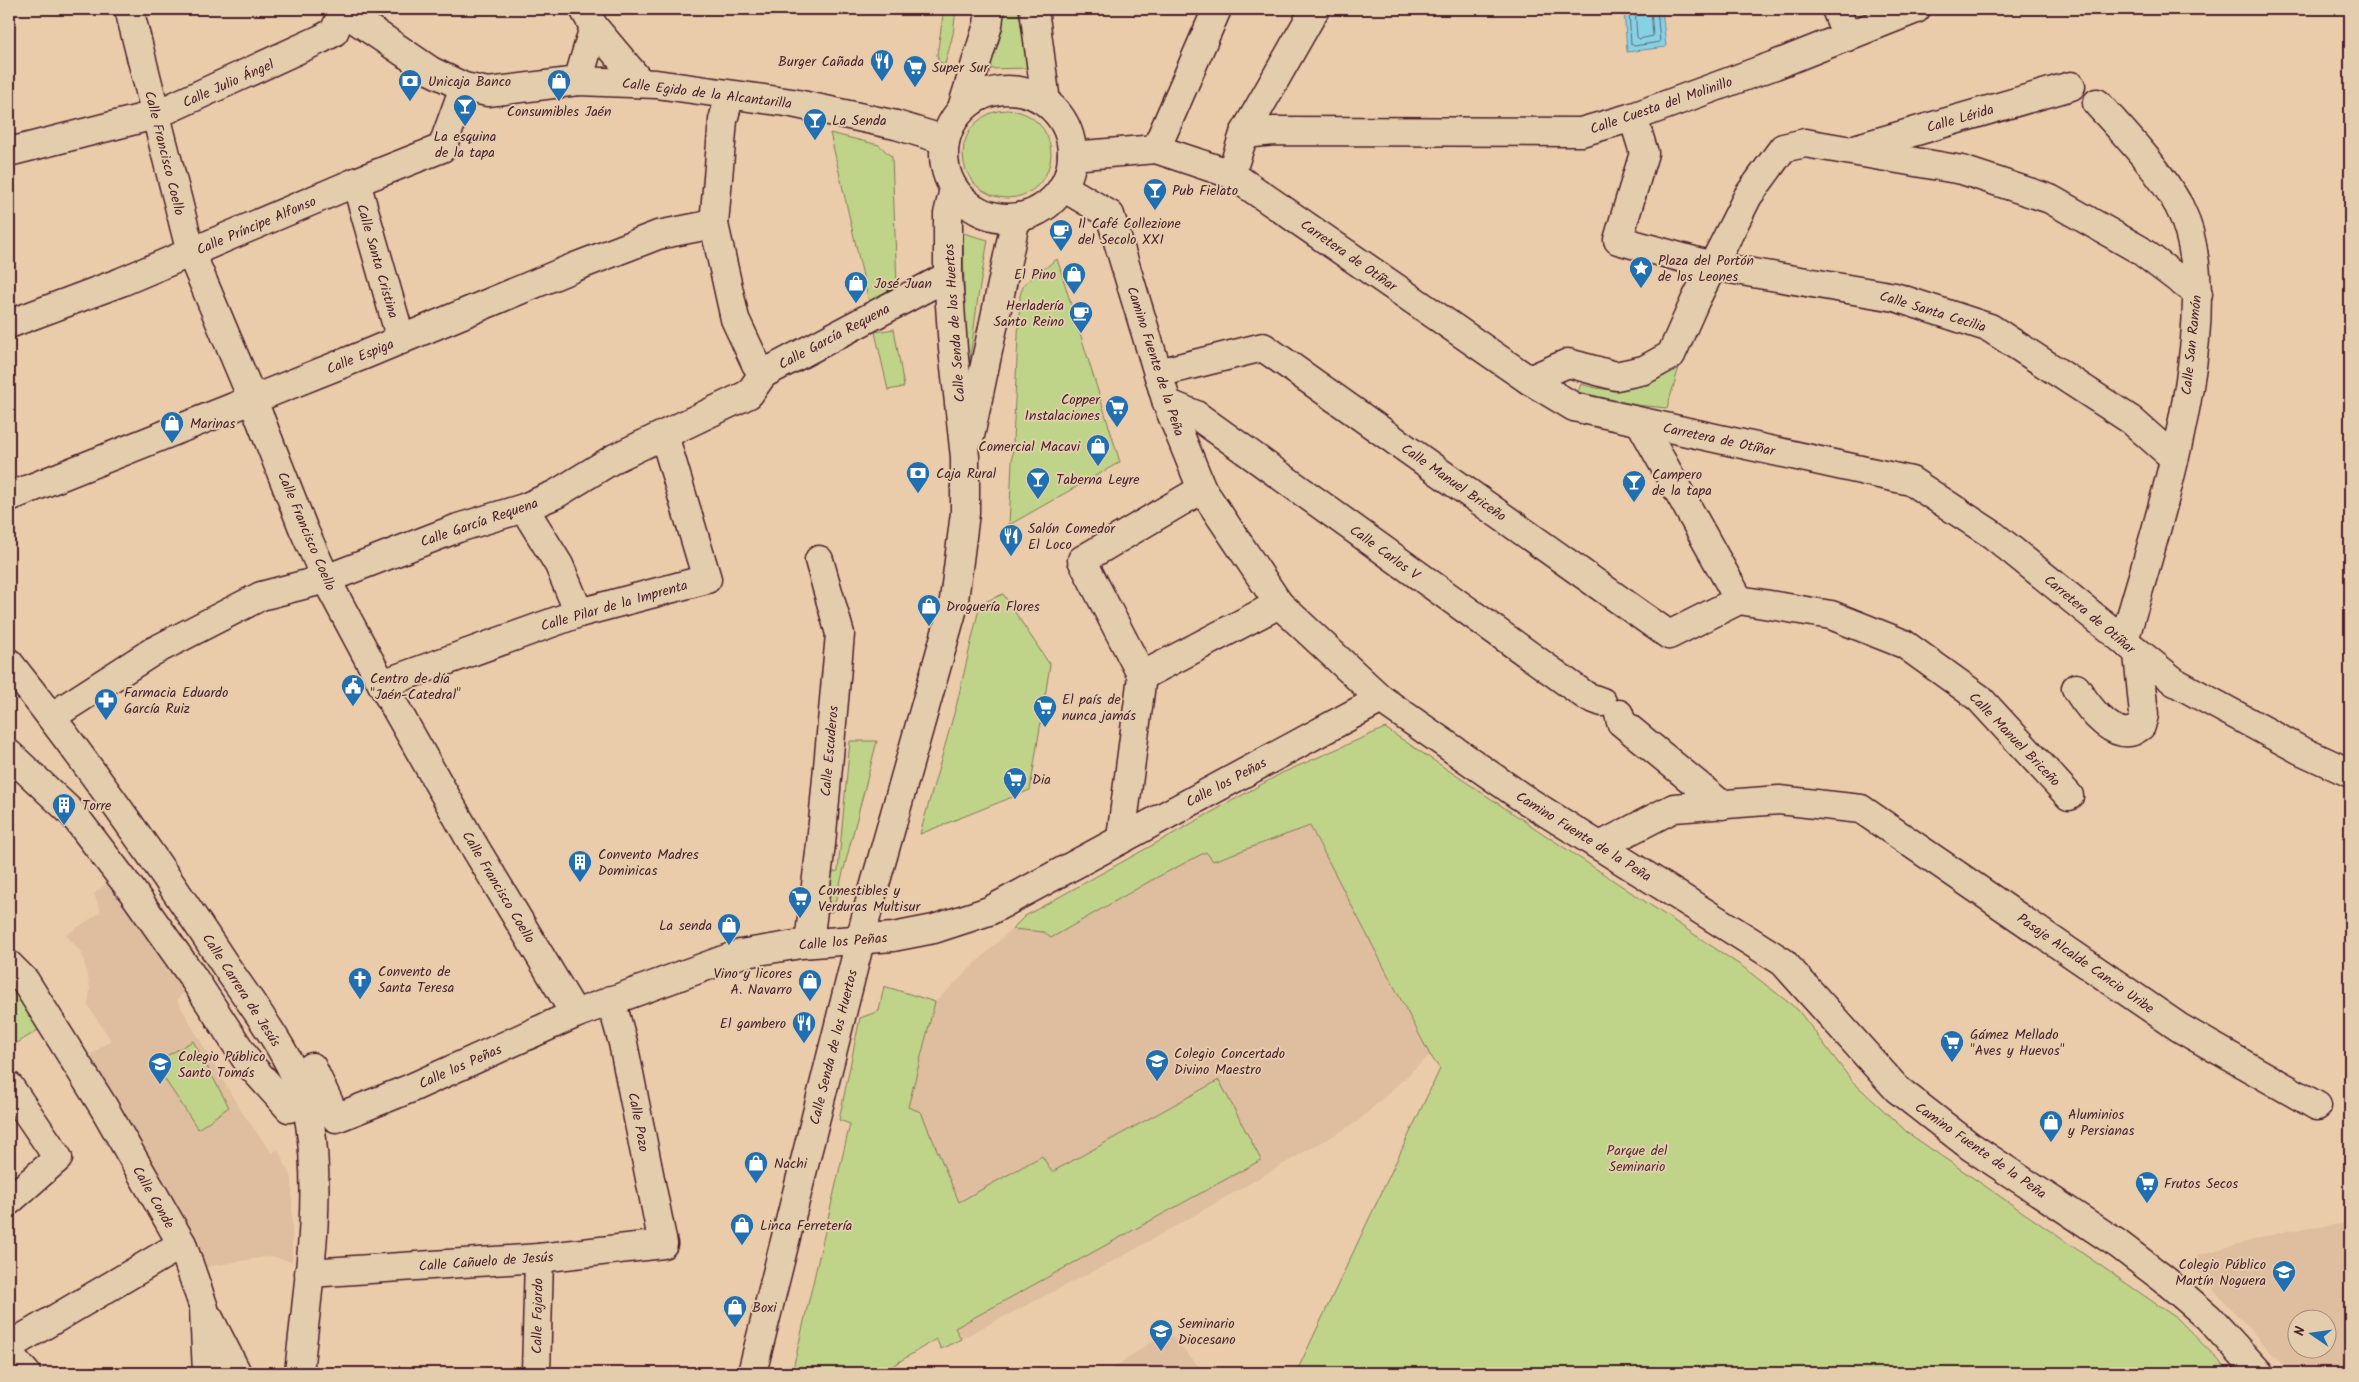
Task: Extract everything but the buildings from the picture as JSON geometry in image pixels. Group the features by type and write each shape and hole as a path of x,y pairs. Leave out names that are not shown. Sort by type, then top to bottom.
{"street":[{"name":"Calle Francisco Coello","path":"130,9 154,115 191,253 252,398 303,528 326,579 382,684 470,841 576,1014"},
{"path":"962,108 988,25 990,9"},
{"path":"1034,9 1046,102"},
{"path":"1156,148 1217,9"},
{"path":"1231,174 1244,134 1315,9"},
{"path":"1836,9 1847,37"},
{"name":"Calle Cuesta del Molinillo","path":"1244,134 1274,131 1581,132 1633,116 1847,37 1916,9"},
{"name":"Calle Julio Ángel","path":"9,152 154,115 334,32 342,10"},
{"name":"Calle Egido de la Alcantarilla","path":"342,10 431,71 464,87 488,92 578,81 641,83 818,108 896,125 944,140"},
{"path":"578,81 589,18"},
{"path":"589,18 641,83"},
{"name":"Calle Lérida","path":"1849,150 2071,86"},
{"name":"Calle Príncipe Alfonso","path":"9,324 121,282 356,182 442,148 464,87"},
{"path":"1003,89 1033,94 1046,102 1058,112 1066,125 1072,156 1070,172 1063,187 1043,208 1016,218 1001,219 987,215 962,200 946,173 943,157 944,140 951,122 962,108 974,98 1003,89"},
{"path":"730,95 723,120 714,224 736,319 756,364 763,374"},
{"name":"Calle San Ramón","path":"2097,103 2145,157 2179,207 2195,254 2198,294 2192,371 2131,647"},
{"path":"1633,116 1644,153 1618,240 1712,266"},
{"path":"1529,380 1568,363 1616,376 1644,370 1671,355 1712,266 1748,196 1783,148 1805,143 1962,170 2050,199 2140,250 2198,294"},
{"name":"Carretera de Otíñar","path":"1072,156 1156,148 1231,174 1529,380 1574,407 1911,481 1993,535 2175,682 2300,750 2350,773"},
{"name":"Calle Santa Cristina","path":"356,182 401,340"},
{"name":"Camino Fuente de la Peña","path":"1063,187 1110,215 1167,403 1202,489 1279,604 1380,699 1520,796 1783,962 1897,1090 1970,1146 2118,1244 2165,1280 2208,1317 2259,1373"},
{"name":"Calle Senda de los Huertos","path":"752,1373 860,939 953,608 965,513 965,457 953,349 948,276 948,214 954,189"},
{"name":"Calle Senda de los Huertos","path":"965,457 1016,218"},
{"name":"Calle Espiga","path":"9,497 252,398 401,340 575,267 658,235 714,224"},
{"name":"Calle Santa Cecilia","path":"1712,266 1895,297 1990,328 2131,420 2174,458"},
{"name":"Calle García Requena","path":"51,716 152,652 261,596 326,579 458,528 524,508 556,494 615,458 749,394 763,374 948,276"},
{"name":"Calle Manuel Briceño","path":"1158,373 1263,348 1669,635 1739,600 1831,615 1904,644 1979,698 2069,796"},
{"name":"Calle Carlos V","path":"1167,403 1196,416 1586,696 1611,708 1621,722 1722,805"},
{"path":"1640,422 1739,600"},
{"name":"Calle Pilar de la Imprenta","path":"382,684 578,613 706,579 664,435"},
{"path":"1122,838 1142,676 1082,560 1202,489"},
{"path":"524,508 559,565 578,613"},
{"name":"Calle Escuderos","path":"809,943 821,844 840,634 819,560"},
{"path":"1142,676 1279,604"},
{"path":"2076,688 2087,706 2102,720 2121,730 2131,732 2141,726 2144,715 2131,647"},
{"name":"Calle Carrera de Jesús","path":"9,663 51,716 166,875 279,1046 300,1087 310,1123 314,1199 300,1373"},
{"name":"Calle los Peñas","path":"312,1067 336,1118 409,1089 610,1000 740,954 809,943 893,937 934,929 989,911 1380,699"},
{"path":"9,754 73,814 132,891 192,976 250,1065 289,1108"},
{"name":"Pasaje Alcalde Cancio Uribe","path":"1722,805 1779,800 1862,808 2180,1028 2317,1106"},
{"path":"1600,846 1674,808 1722,805"},
{"name":"Calle Conde","path":"9,965 25,981 103,1106 182,1244 204,1308 208,1373"},
{"name":"Calle Pozo","path":"610,1000 623,1043 663,1244"},
{"path":"9,1086 58,1158 9,1202"},
{"path":"9,1346 182,1244"},
{"name":"Calle Cañuelo de Jesús","path":"309,1273 538,1258 663,1244"},
{"name":"Calle Fajardo","path":"536,1373 538,1258"},
{"path":"204,1308 237,1373"},
{"path":"9,1354 26,1373"}],"shaded area":[{"name":"Colegio Concertado Divino Maestro","path":"1282,773 1430,1055 1357,1122 1123,1256 941,1349 881,1224 891,1171 935,1002 1025,916"},
{"name":"Colegio Público Santo Tomás","path":"107,883 184,992 177,1000 239,1108 272,1153 278,1149 292,1179 292,1262 271,1256 206,1267 81,1062 111,1040 88,1006 90,988 82,953 66,935 101,912 94,894"},
{"name":"Colegio Público Martín Noguera","path":"2350,1223 2350,1373 2290,1373 2193,1267 2198,1255 2286,1231"},
{"name":"Seminario Diocesano","path":"1167,1331 1205,1373 1106,1373"}],"green space":[{"path":"944,9 956,9 953,34 945,64 939,62 937,55"},
{"path":"1005,9 1018,9 1030,68 989,69 1000,38"},
{"path":"1007,110 1024,114 1038,123 1047,137 1051,154 1047,171 1038,185 1024,194 1007,198 990,194 976,185 967,171 963,154 967,137 976,123 990,114"},
{"path":"830,133 879,145 892,157 897,285 869,302"},
{"path":"963,233 988,240 978,297 966,389"},
{"path":"1057,259 1120,462 1009,525 1020,295 1024,284"},
{"path":"894,329 904,387 888,390 875,332"},
{"path":"1682,357 1667,408 1636,405 1578,392 1581,384 1611,390 1636,386 1647,382"},
{"path":"1003,594 1050,665 1030,790 920,834 957,703 980,604"},
{"name":"Parque del Seminario","path":"1385,728 1743,967 1798,1010 1852,1081 1908,1133 2178,1319 2231,1373 1296,1373 1440,1069 1430,1055 1310,826 1213,861 1206,852 1152,880 1051,938 1044,932 1012,929 1025,916 1282,773"},
{"path":"850,741 877,741 834,907 832,912 825,912 829,873 838,871"},
{"path":"9,977 43,1027 9,1048"},
{"path":"884,986 935,1002 908,1107 921,1112 959,1202 1042,1156 1052,1172 1219,1080 1261,1160 955,1328 961,1339 941,1349 936,1339 881,1373 792,1373 850,1124 839,1120 860,1018 879,1011"},
{"path":"193,1041 229,1107 198,1129 154,1063"}],"water":[{"path":"1624,9 1662,9 1666,47 1627,52"}],"place":[{"name":"Burger Cañada","path":"882,82"},
{"name":"Super Sur","path":"915,88"},
{"name":"Unicaja Banco","path":"410,102"},
{"name":"Consumibles Jaén","path":"559,102"},
{"name":"La esquina de la tapa","path":"465,127"},
{"name":"La Senda","path":"815,141"},
{"name":"Pub Fielato","path":"1155,211"},
{"name":"Il Café Collezione del Secolo XXI","path":"1061,252"},
{"name":"Plaza del Portón de los Leones","path":"1641,289"},
{"name":"El Pino","path":"1074,295"},
{"name":"José Juan","path":"856,304"},
{"name":"Herladería Santo Reino","path":"1081,334"},
{"name":"Copper Instalaciones","path":"1117,428"},
{"name":"Marinas","path":"172,444"},
{"name":"Comercial Macavi","path":"1098,467"},
{"name":"Caja Rural","path":"918,494"},
{"name":"Taberna Leyre","path":"1038,500"},
{"name":"Campero de la tapa","path":"1634,503"},
{"name":"Salón Comedor El Loco","path":"1011,557"},
{"name":"Droguería Flores","path":"929,627"},
{"name":"Centro de día \"Jaén-Catedral\"","path":"353,707"},
{"name":"Farmacia Eduardo García Ruiz","path":"106,721"},
{"name":"El país de nunca jamás","path":"1045,728"},
{"name":"Dia","path":"1015,800"},
{"name":"Torre","path":"64,826"},
{"name":"Convento Madres Dominicas","path":"580,883"},
{"name":"Comestibles y Verduras Multisur","path":"800,919"},
{"name":"La senda","path":"729,946"},
{"name":"Convento de Santa Teresa","path":"360,1000"},
{"name":"Vino y licores A. Navarro","path":"810,1002"},
{"name":"El gambero","path":"804,1044"},
{"name":"Gámez Mellado \"Aves y Huevos\"","path":"1952,1063"},
{"name":"Colegio Concertado Divino Maestro","path":"1157,1082"},
{"name":"Colegio Público Santo Tomás","path":"160,1085"},
{"name":"Aluminios y Persianas","path":"2051,1143"},
{"name":"Nachi","path":"756,1184"},
{"name":"Frutos Secos","path":"2147,1204"},
{"name":"Linca Ferretería","path":"742,1246"},
{"name":"Colegio Público Martín Noguera","path":"2284,1293"},
{"name":"Boxi","path":"735,1328"},
{"name":"Seminario Diocesano","path":"1161,1352"}]}
